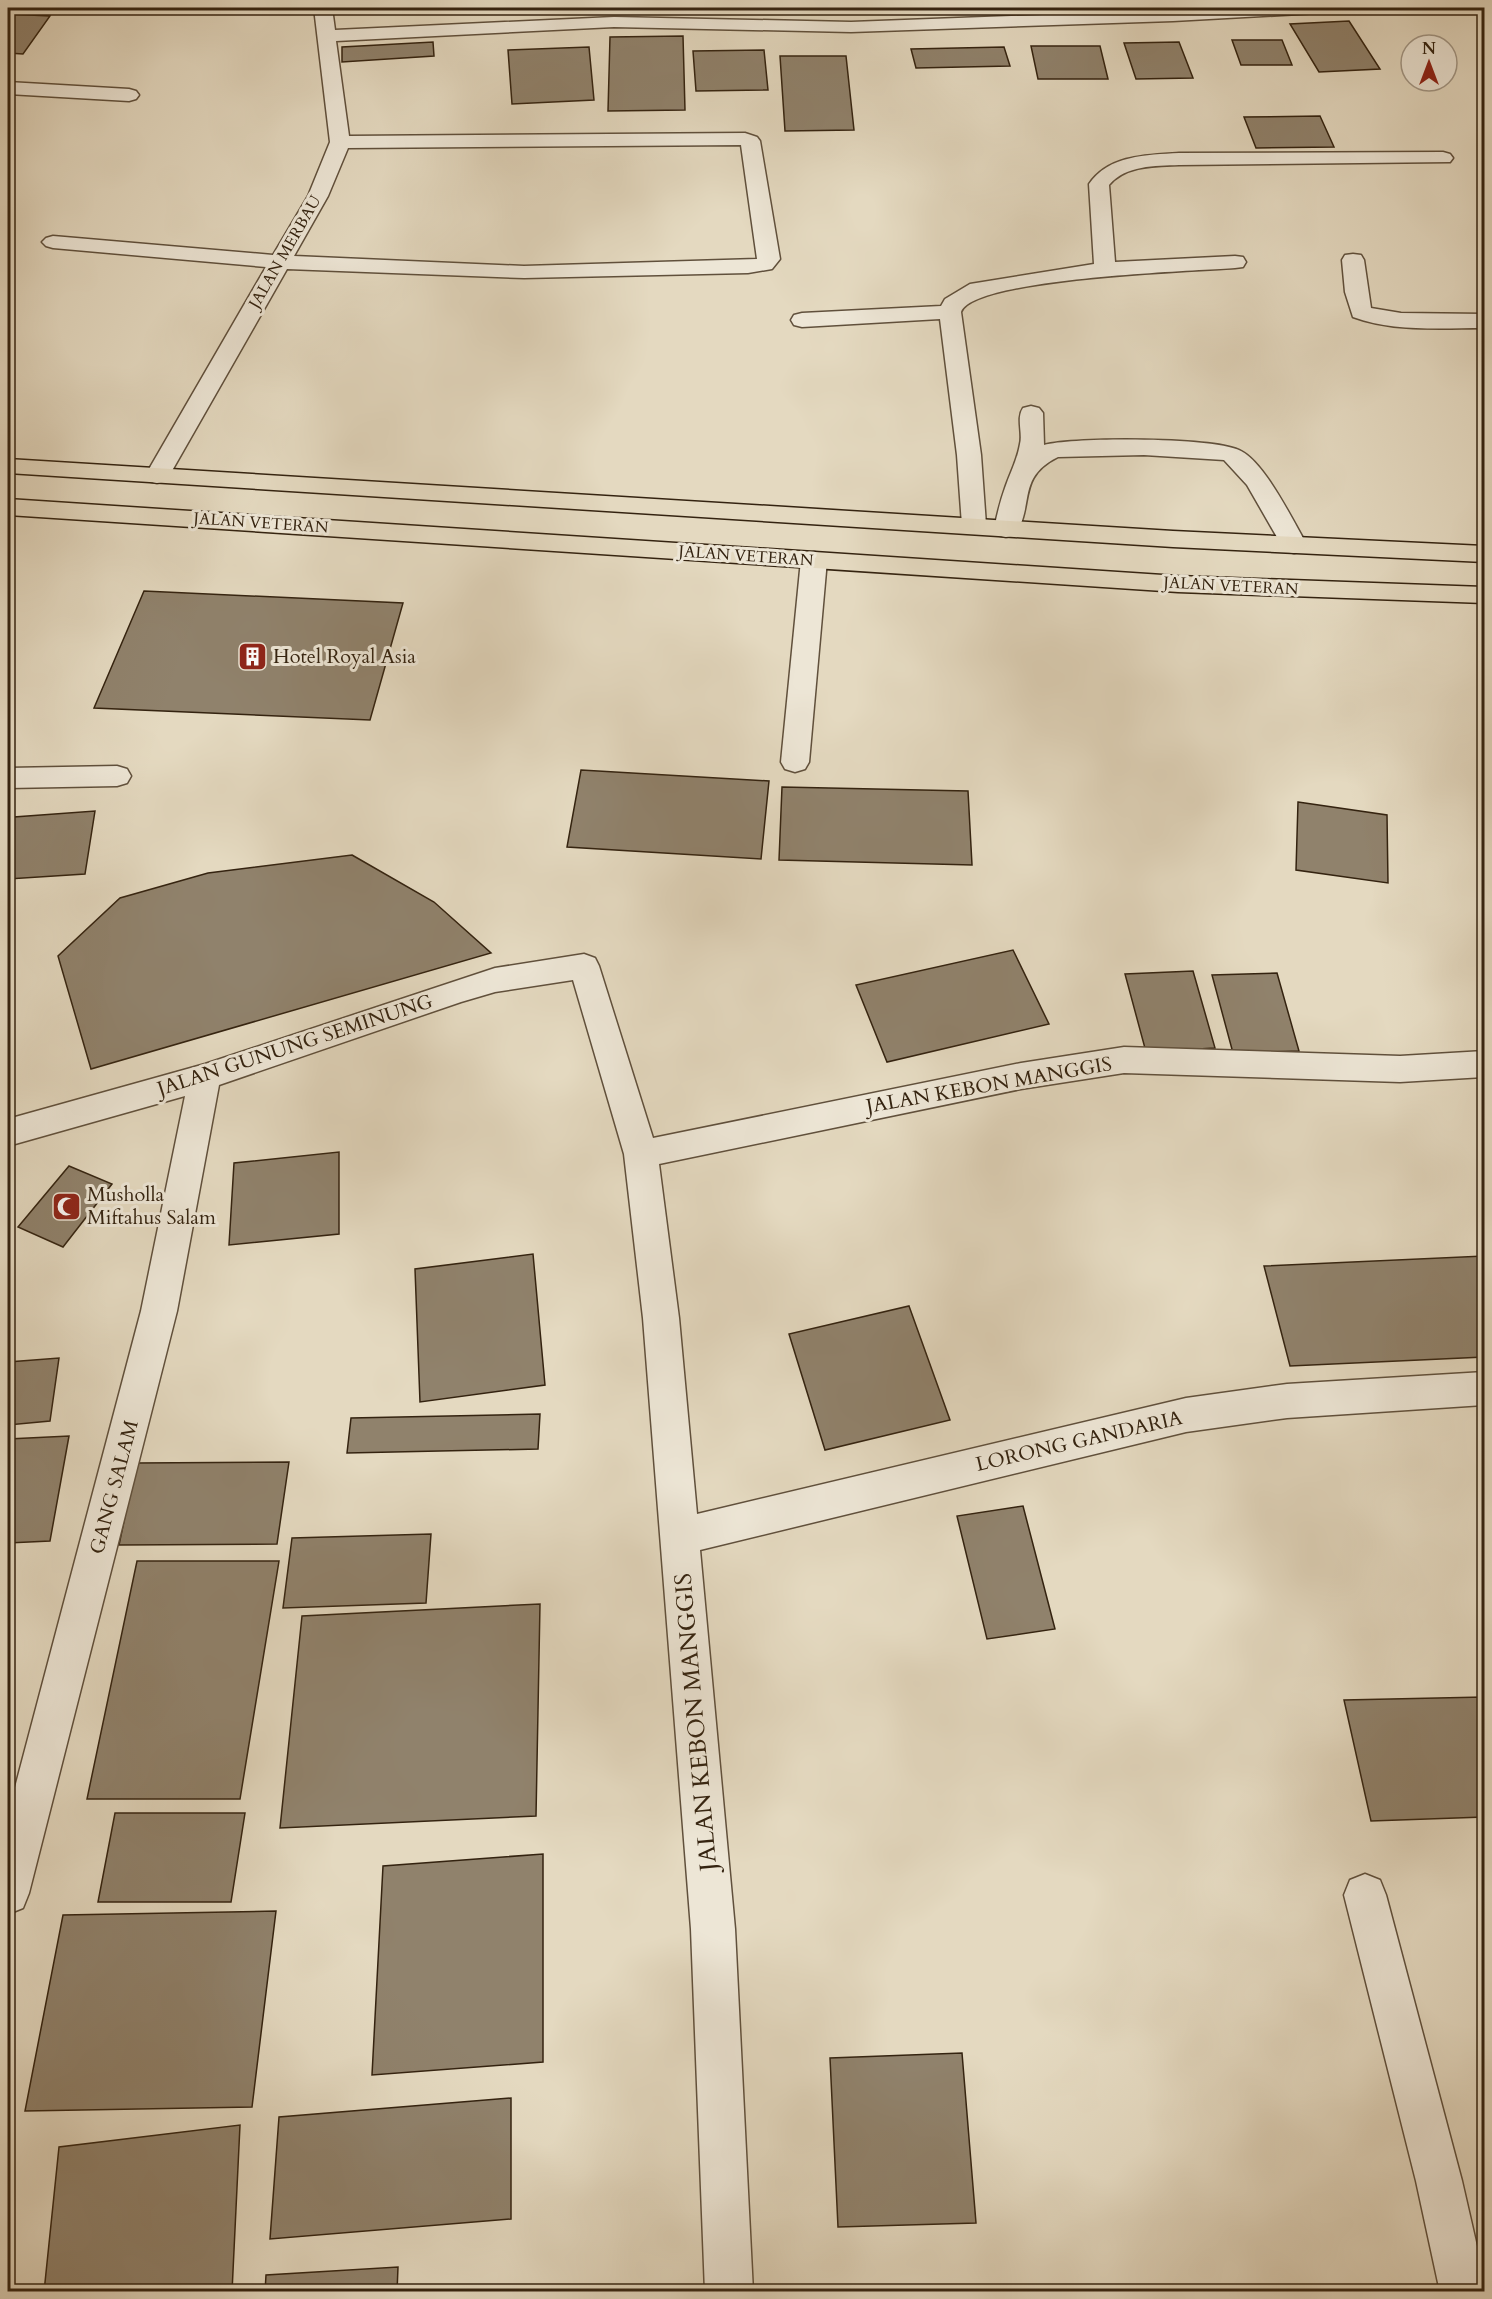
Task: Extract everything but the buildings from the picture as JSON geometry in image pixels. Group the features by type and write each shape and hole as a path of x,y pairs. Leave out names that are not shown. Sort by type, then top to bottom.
{"highway":[{"path":"8,466 974,525 1006,529 1485,554"},
{"name":"JALAN VETERAN","path":"8,507 1178,584 1485,596"}],"street":[{"name":"JALAN MERBAU","path":"157,476 318,196 340,142 323,8"},
{"path":"326,36 614,22 851,27 1173,16 1318,8"},
{"path":"8,88 129,96"},
{"path":"53,242 278,262 524,272 748,267 764,264 769,259 750,141 745,139 340,142"},
{"path":"1105,269 1099,184 1106,173 1122,166 1145,161 1179,159 1443,158"},
{"path":"1353,260 1356,294 1361,312 1365,315 1388,318 1485,321"},
{"path":"974,525 969,455 950,312 953,304 978,289 1105,269 1235,262"},
{"path":"802,320 950,312"},
{"path":"1006,529 1017,490 1027,467 1033,441 1031,413"},
{"path":"1027,467 1051,451 1069,449 1212,450 1232,455 1245,465 1294,545"},
{"path":"795,762 814,560"},
{"path":"8,778 117,776"},
{"name":"JALAN GUNUNG SEMINUNG","path":"8,1132 205,1077 495,980 584,966"},
{"name":"JALAN KEBON MANGGIS","path":"584,966 641,1154 662,1318 713,1929 729,2292"},
{"name":"JALAN KEBON MANGGIS","path":"641,1154 1021,1076 1124,1060 1400,1069 1485,1064"},
{"name":"GANG SALAM","path":"8,1893 159,1311 205,1077"},
{"name":"LORONG GANDARIA","path":"680,1536 1186,1415 1287,1401 1485,1388"},
{"path":"1365,1895 1439,2181 1464,2292"}],"place":[{"name":"Hotel Royal Asia","path":"252,656"},
{"name":"Musholla Miftahus Salam","path":"66,1206"}]}
